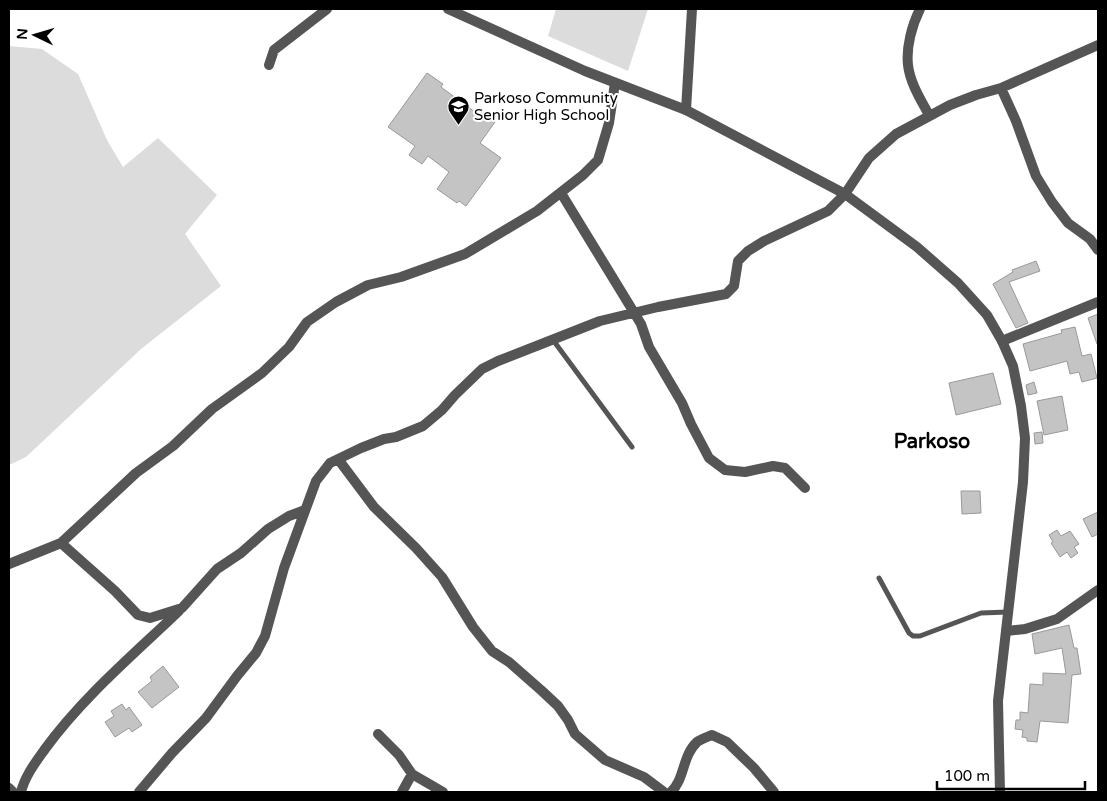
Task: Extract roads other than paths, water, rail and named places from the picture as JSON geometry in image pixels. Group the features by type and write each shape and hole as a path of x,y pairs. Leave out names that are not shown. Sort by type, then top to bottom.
{"street":[{"path":"269,66 274,50 327,9"},
{"path":"448,9 616,83 686,110 845,194 916,247 958,283 987,315 1002,341 1012,366 1022,406 1025,438 1023,482 998,701 1000,792"},
{"path":"686,110 692,9"},
{"path":"917,10 910,39 908,66 914,86 929,116"},
{"path":"139,792 172,753 206,718 256,653 265,636 284,568 316,481 330,462 360,448 384,439 396,438 423,426 442,410 482,369 528,348 553,340 578,328 634,312 726,294 734,286 738,261 748,251 764,241 825,213 845,194 869,158 886,141 950,105 1001,88 1098,45"},
{"path":"9,564 61,543 136,473 173,446 212,408 262,373 289,347 307,322 336,302 368,285 401,277 464,254 537,211 561,193 598,160 609,123 616,83"},
{"path":"1001,88 1036,176 1068,223 1090,239 1098,250"},
{"path":"561,193 641,324 649,347 682,403 709,458 724,470 745,472 773,466 785,468 805,488"},
{"path":"1002,341 1098,302"},
{"path":"338,459 374,507 416,548 442,577 473,627 492,651 509,662 542,690 568,720 575,734 605,760 644,777 664,792"},
{"path":"21,792 24,781 30,771 74,712 135,651 182,608 217,569 241,553 268,529 290,516 305,510"},
{"path":"61,543 114,591 138,616 150,618 182,608"},
{"path":"1006,631 1025,629 1057,619 1098,590"},
{"path":"378,734 399,755 412,774 443,792"},
{"path":"671,792 680,782 688,755 698,741 712,734 727,742 754,768 774,792"},
{"path":"402,792 412,774"},
{"path":"9,788 14,792"}],"lane":[{"path":"553,340 632,447"},
{"path":"879,578 909,633 913,636 920,636 981,613 1008,612"}],"place":[{"name":"Parkoso Community Senior High School","path":"458,126"}],"district":[{"name":"Parkoso","path":"932,442"}]}
